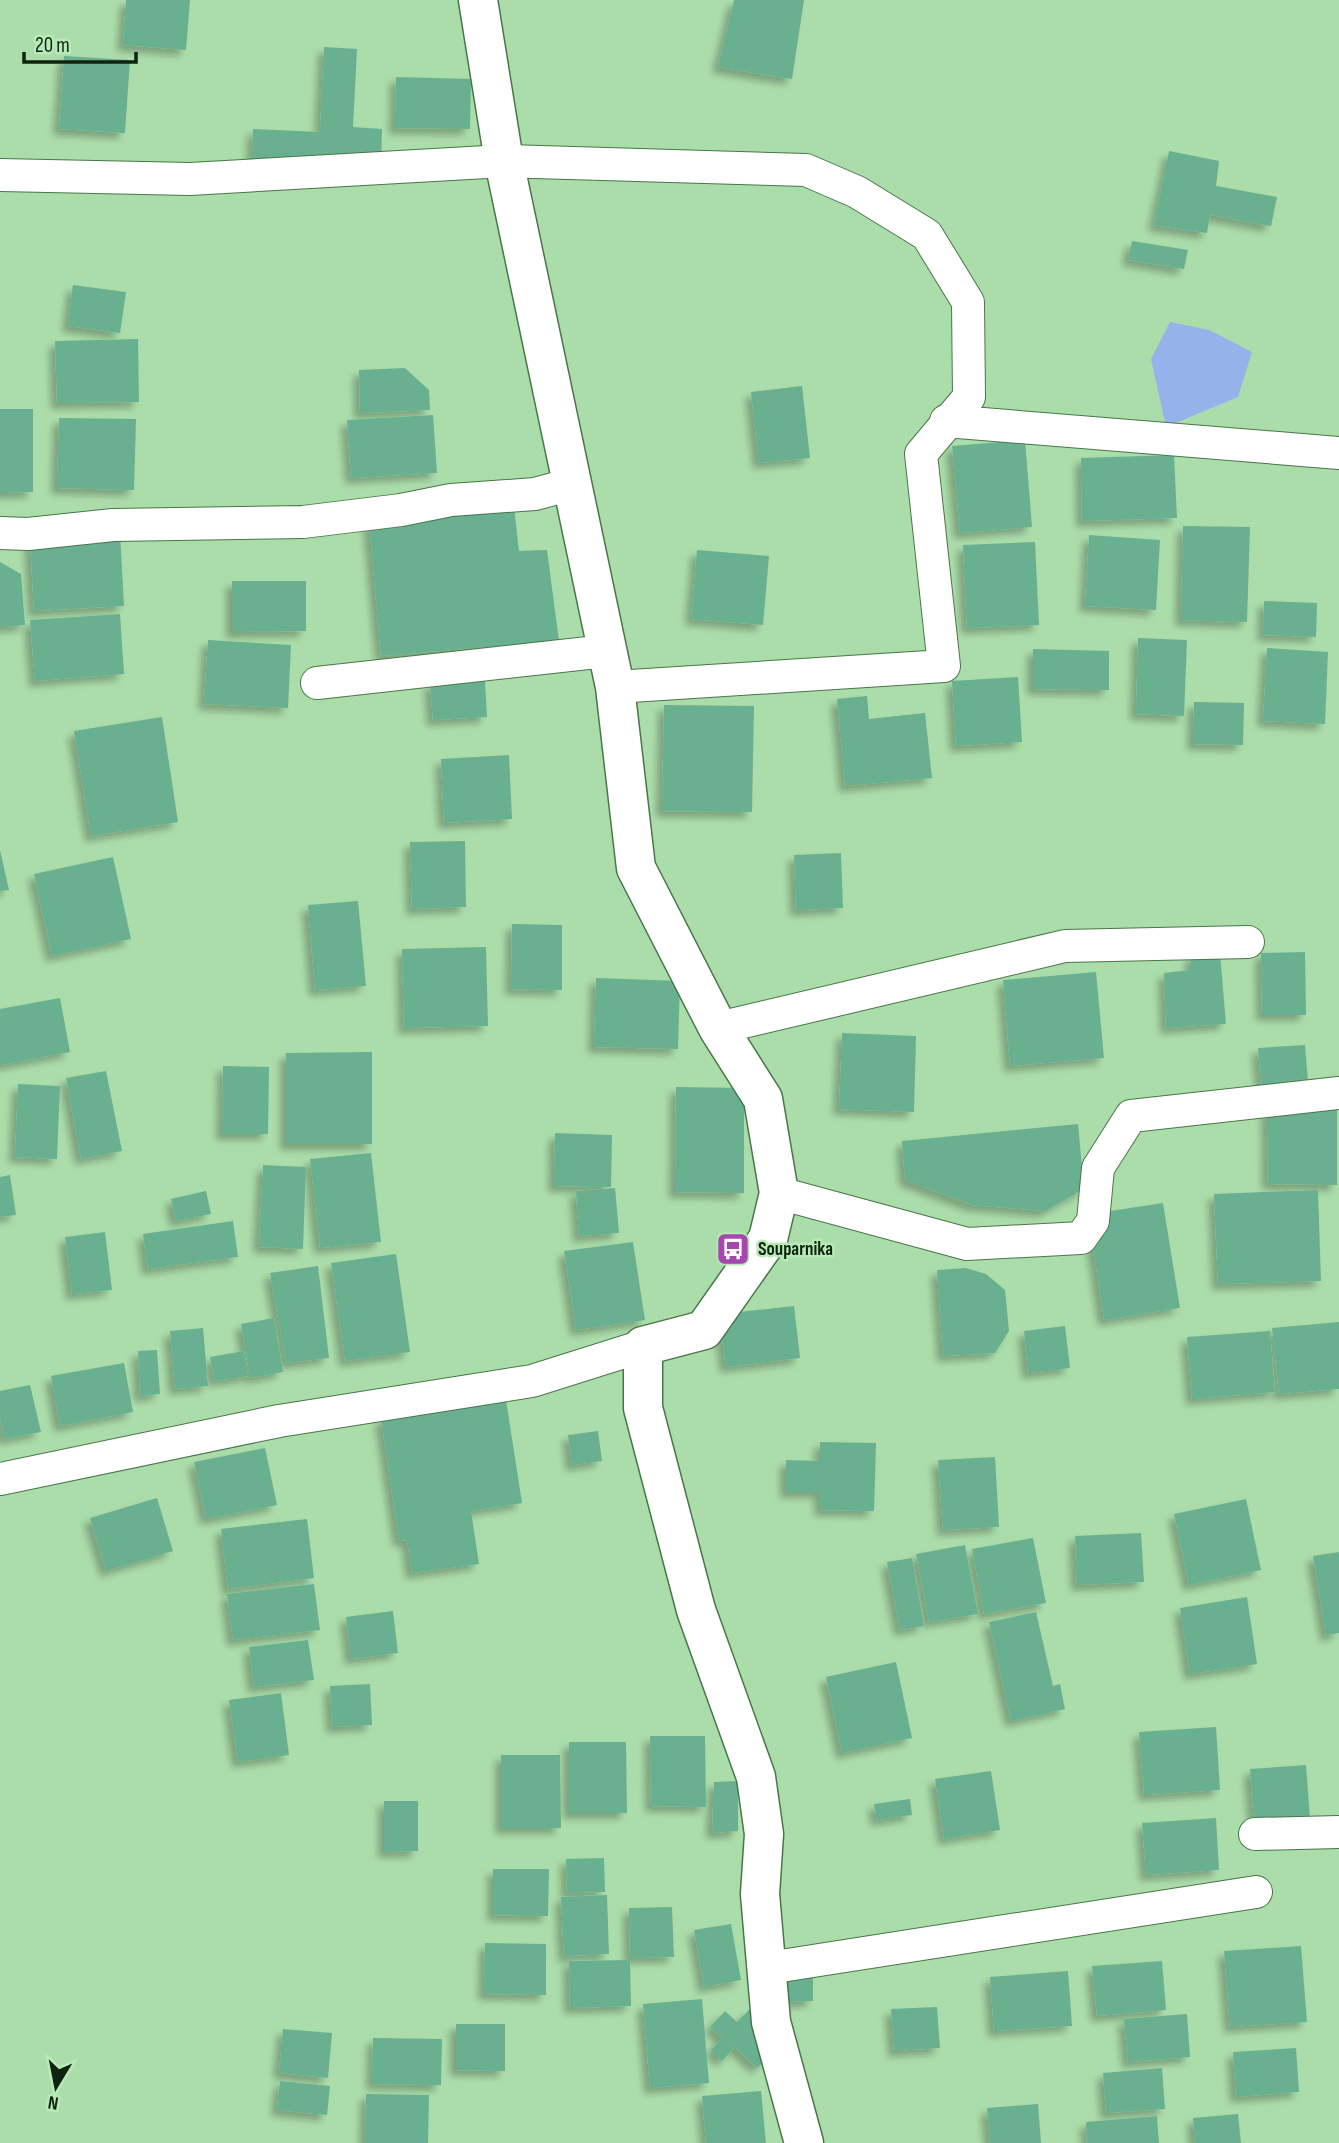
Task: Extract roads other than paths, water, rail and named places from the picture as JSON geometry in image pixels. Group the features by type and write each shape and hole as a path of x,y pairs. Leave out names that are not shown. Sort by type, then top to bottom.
{"main road":[{"path":"478,0 504,162 615,687 636,868 718,1028 763,1098 779,1193 768,1239 705,1329 643,1346 643,1408 696,1610 756,1777 764,1834 760,1894 771,2022 804,2143"}],"street":[{"path":"0,175 190,179 504,162 806,170 857,192 927,235 968,302 968,397 921,454 944,666 615,687"},
{"path":"946,421 1339,453"},
{"path":"0,533 28,534 113,525 303,522 401,510 451,500 535,494 572,484"},
{"path":"317,682 606,651"},
{"path":"718,1028 1065,946 1248,942"},
{"path":"779,1193 967,1244 1081,1238 1093,1222 1098,1168 1131,1116 1339,1093"},
{"path":"0,1479 279,1421 531,1381 643,1346"},
{"path":"1255,1834 1339,1832"},
{"path":"768,1968 1256,1892"}],"water":[{"path":"1170,322 1209,330 1252,352 1238,397 1166,427 1151,359"}],"place":[{"name":"Souparnika","path":"733,1249"}]}
